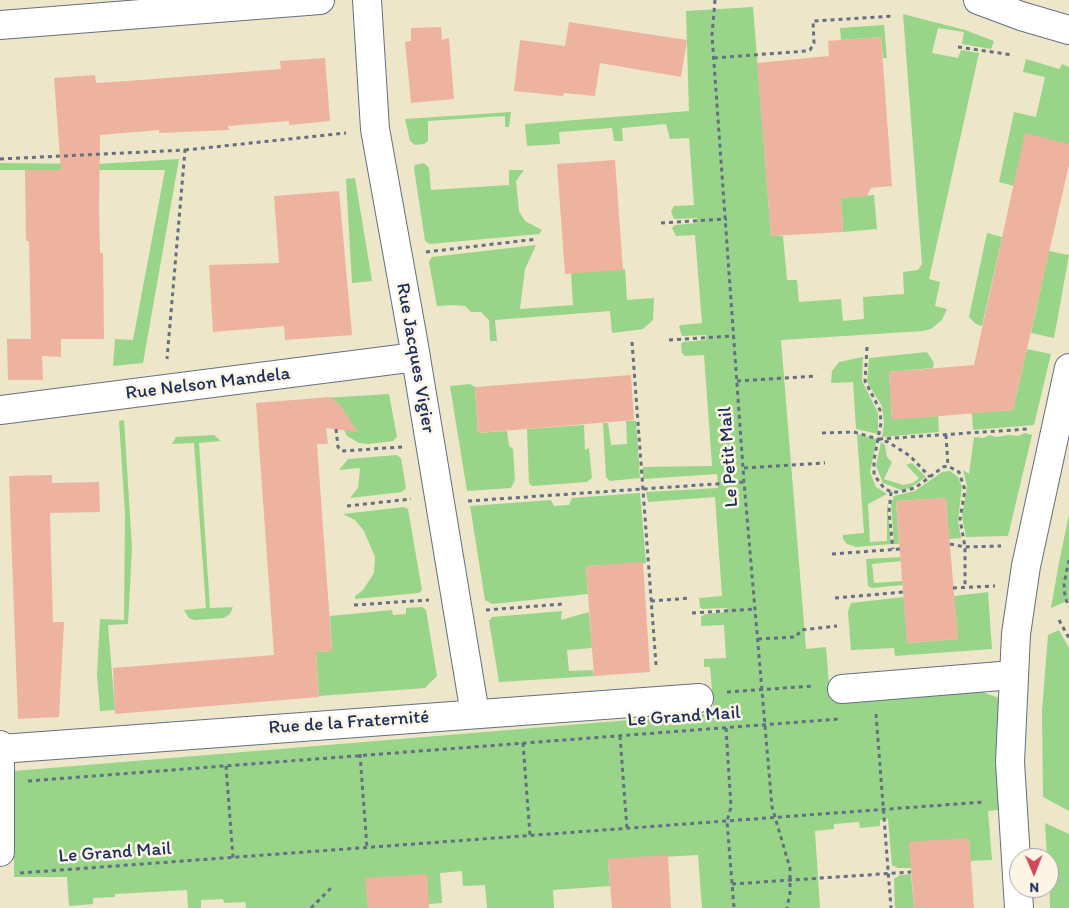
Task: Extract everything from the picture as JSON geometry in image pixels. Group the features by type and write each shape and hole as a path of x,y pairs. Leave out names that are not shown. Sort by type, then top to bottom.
{"street":[{"path":"0,24 232,4 320,0"},
{"name":"Rue Jacques Vigier","path":"367,0 375,130 416,357 475,714"},
{"path":"978,0 1021,16 1069,30"},
{"name":"Rue Nelson Mandela","path":"0,410 416,357"},
{"path":"1019,908 1010,762 1013,675 1023,584 1069,368"},
{"path":"832,687 873,686 1013,675"},
{"name":"Rue de la Fraternité","path":"0,749 699,698"},
{"path":"0,744 0,852"}],"path":[{"name":"Le Petit Mail","path":"715,0 712,35 744,482 772,806 790,868 787,908"},
{"path":"714,58 806,51 810,50 814,43 813,21 893,16"},
{"path":"958,47 1013,55"},
{"path":"0,159 185,150 375,130"},
{"path":"157,391 168,356 185,150"},
{"path":"661,223 726,219"},
{"path":"432,252 537,239"},
{"path":"669,340 734,336"},
{"path":"632,342 656,665"},
{"path":"867,347 864,381 880,410 879,439 874,460 874,475 878,482 892,492 915,488 937,469 948,466 959,472 965,490 960,519 965,547 965,587"},
{"path":"737,381 817,376"},
{"path":"879,439 1056,427"},
{"path":"336,429 338,447 342,451 402,447"},
{"path":"822,433 854,432 879,439 898,447 930,477"},
{"path":"946,435 948,466"},
{"path":"744,468 825,463"},
{"path":"464,501 744,482"},
{"path":"892,492 889,501 893,550"},
{"path":"347,506 411,498"},
{"path":"950,544 965,547 1002,546"},
{"path":"832,554 900,549"},
{"path":"1069,560 1064,584 1069,607"},
{"path":"953,588 1023,584"},
{"path":"835,598 904,592"},
{"path":"651,601 691,598"},
{"path":"354,605 420,600"},
{"path":"482,610 563,604"},
{"path":"692,613 756,609"},
{"path":"1059,620 1069,638"},
{"path":"758,639 796,637 801,630 837,626"},
{"path":"873,686 891,908"},
{"path":"726,692 832,687"},
{"path":"866,717 885,716"},
{"name":"Le Grand Mail","path":"0,783 848,718"},
{"path":"726,728 732,807 727,821 734,908"},
{"path":"620,736 627,829"},
{"path":"523,743 530,835"},
{"path":"360,756 367,848"},
{"path":"226,766 233,858"},
{"name":"Le Grand Mail","path":"19,874 990,802 1012,803"},
{"path":"732,884 911,872"},
{"path":"311,908 332,887"}],"green space":[{"path":"753,7 771,236 783,236 787,280 797,280 799,302 841,299 843,321 864,319 863,297 904,294 903,272 918,270 922,264 903,14 965,30 994,41 991,49 962,44 964,32 938,28 932,53 958,58 961,50 979,53 929,279 940,282 935,306 947,309 942,320 931,329 923,331 781,340 806,649 826,647 830,698 968,687 999,698 998,810 988,811 992,860 970,861 969,838 911,868 898,868 892,865 888,819 880,820 880,826 860,828 859,822 834,824 834,829 815,831 820,908 702,908 698,855 608,860 610,886 553,890 554,908 487,908 485,885 463,886 462,871 440,873 442,903 428,904 366,878 368,908 246,908 245,902 224,903 223,899 201,900 201,908 188,908 187,890 115,894 115,897 93,898 93,904 69,906 67,877 14,877 14,771 714,713 710,667 704,667 704,659 726,658 724,625 701,626 701,617 705,614 727,612 727,608 702,609 699,598 722,596 715,497 648,502 646,492 718,488 717,474 643,479 643,467 712,466 704,355 685,356 682,353 681,344 683,342 706,340 706,335 682,336 679,327 681,325 702,323 695,235 676,236 672,228 675,225 697,223 697,218 674,219 671,211 674,206 694,205 689,138 670,139 666,124 622,128 623,141 614,141 612,128 559,132 560,144 527,146 525,124 689,111 686,11"},
{"path":"884,25 887,58 883,58 881,37 841,40 840,28"},
{"path":"1026,59 1059,69 1062,64 1069,67 1069,144 1014,186 999,182 1014,112 1036,117 1045,77 1023,72"},
{"path":"511,112 509,127 505,127 505,116 428,121 428,141 424,144 415,145 410,141 405,119"},
{"path":"179,159 143,363 113,366 115,339 133,340 165,170 0,170 0,163 98,164"},
{"path":"424,163 429,168 431,190 509,185 509,170 524,170 516,181 519,211 525,221 542,230 539,234 430,244 425,241 414,168 415,165"},
{"path":"355,178 372,281 352,283 346,179"},
{"path":"874,195 877,229 843,232 841,198"},
{"path":"987,233 1002,237 982,326 976,324 969,317"},
{"path":"536,245 525,269 520,309 573,305 571,273 625,269 627,300 654,298 653,320 643,329 612,333 610,311 495,320 497,341 490,341 489,320 481,312 471,312 465,306 437,306 429,262 432,257"},
{"path":"1049,251 1069,255 1054,338 1031,333"},
{"path":"1027,349 1051,354 1034,425 973,430 972,413 1013,410"},
{"path":"927,352 934,363 933,368 889,372 892,419 938,416 939,432 882,437 884,423 882,406 867,382 869,358"},
{"path":"863,357 862,381 878,413 878,434 856,429 853,382 831,383 832,371 839,362"},
{"path":"470,384 475,387 478,433 507,431 509,446 513,449 515,480 511,488 467,491 450,386"},
{"path":"389,394 397,437 393,441 369,444 359,443 347,436 344,430 348,416 336,402 325,402 324,398"},
{"path":"124,420 132,548 128,624 108,625 115,710 100,711 97,674 100,619 124,620 125,513 119,421"},
{"path":"626,421 636,421 640,478 610,481 606,477 603,423 608,423 611,445 627,444"},
{"path":"584,425 585,450 589,448 592,478 587,482 532,486 529,483 527,429"},
{"path":"1025,433 1032,435 1008,536 966,537 962,517 967,486 963,470 969,474 974,437 983,438 990,435 996,437 1018,436"},
{"path":"857,434 877,439 870,472 876,487 887,494 868,504 870,542 887,541 887,502 891,544 856,547 847,544 843,539 843,535 864,533"},
{"path":"214,435 221,441 199,443 210,608 233,607 230,614 224,618 194,620 189,618 184,610 206,608 194,443 172,444 176,437"},
{"path":"881,442 885,445 887,457 892,462 884,479 903,485 913,483 919,478 906,465 912,463 926,477 910,488 901,490 883,483 876,466"},
{"path":"396,455 401,458 406,488 402,492 350,498 358,488 360,468 339,470 348,459"},
{"path":"950,471 958,477 962,487 958,520 961,538 949,539 946,498 896,501 899,544 894,544 891,503 894,496 915,491 942,472"},
{"path":"640,493 646,563 586,566 588,594 492,604 485,600 470,506 551,500 554,506 569,505 572,498"},
{"path":"404,507 408,509 422,590 419,593 355,599 355,596 363,590 374,573 375,557 364,531 355,520 343,514"},
{"path":"1069,514 1069,600 1051,608 1058,568"},
{"path":"901,557 901,561 872,564 874,583 902,581 903,585 872,588 868,586 866,559"},
{"path":"988,592 992,649 895,656 894,648 851,650 848,612 851,603 904,597 907,643 958,639 954,596"},
{"path":"422,607 426,610 437,676 425,688 319,696 316,652 332,651 330,616 392,610 393,615 406,614 406,608"},
{"path":"562,611 561,620 589,612 592,648 567,650 569,671 593,670 594,676 499,682 489,621 492,617"},
{"path":"1059,630 1069,648 1069,811 1043,797 1042,711 1048,635"},
{"path":"1045,823 1069,834 1069,908 1050,908 1050,898 1059,898 1059,848 1046,848"},
{"path":"911,874 914,908 895,908 894,879 900,875"}],"building":[{"path":"569,22 687,40 681,77 600,63 595,96 564,93 563,96 514,91 520,40 565,46"},
{"path":"441,27 442,40 449,38 454,99 411,103 405,42 411,41 411,28"},
{"path":"881,37 892,186 871,188 867,196 841,198 843,232 771,236 757,63 829,56 828,41"},
{"path":"325,58 330,121 289,125 289,121 228,126 229,130 159,133 159,130 100,135 99,210 100,253 103,253 104,339 61,339 61,357 42,356 43,380 8,380 7,339 31,339 29,241 26,241 25,170 61,170 54,78 95,75 96,83 128,81 281,69 280,61"},
{"path":"1025,133 1069,144 1069,165 1013,410 892,420 889,372 974,365"},
{"path":"615,160 623,270 565,274 557,164"},
{"path":"339,191 352,335 285,340 284,326 213,332 209,265 279,263 274,196"},
{"path":"631,375 634,420 478,433 475,387"},
{"path":"330,397 341,406 358,432 326,428 328,444 317,444 332,651 316,652 319,697 115,714 113,668 274,655 256,403"},
{"path":"52,475 52,483 99,482 100,512 50,513 53,622 64,622 59,717 18,719 9,476"},
{"path":"946,498 958,639 907,643 896,501"},
{"path":"643,562 650,672 594,676 586,566"},
{"path":"969,838 974,908 914,908 909,842"},
{"path":"668,855 671,908 612,908 608,859"},
{"path":"427,874 429,908 368,908 365,878"}]}
